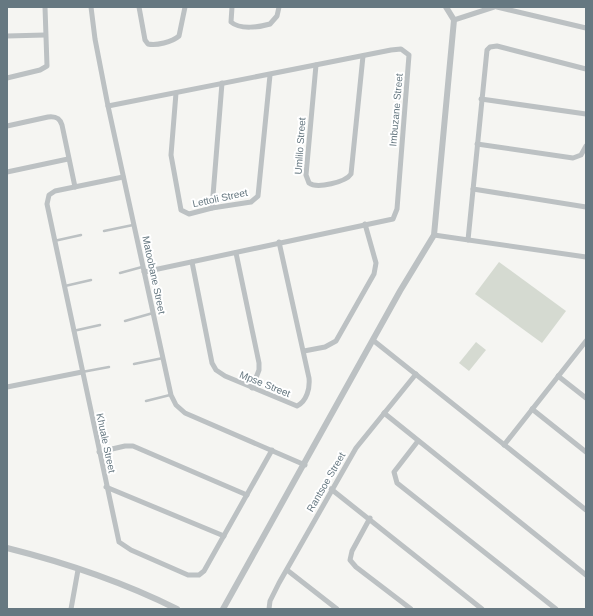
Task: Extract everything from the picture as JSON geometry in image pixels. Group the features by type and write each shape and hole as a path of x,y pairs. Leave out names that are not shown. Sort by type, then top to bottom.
{"street":[{"path":"7,78 46,68 48,61 45,35 45,7"},
{"name":"Matoobane Street","path":"91,7 95,39 108,106 171,395 176,405 186,413 305,465"},
{"path":"140,7 145,40 148,44 152,45 172,41 179,36 185,7"},
{"path":"232,7 231,22 236,25 243,26 270,24 277,16 279,7"},
{"path":"223,609 305,465 400,291 434,235 454,20 446,7"},
{"path":"454,20 494,7"},
{"path":"497,7 586,28"},
{"path":"7,36 45,35"},
{"path":"468,240 487,50 492,46 586,69"},
{"name":"Imbuzane Street","path":"108,106 401,49 407,52 409,61 396,214 390,220 279,242 192,262 143,270"},
{"name":"Umlilo Street","path":"316,65 306,175 309,183 315,186 344,181 351,174 363,56"},
{"name":"Lettoli Street","path":"176,93 171,155 181,210 188,214 212,208 251,202 258,196 270,75"},
{"path":"212,208 222,83"},
{"path":"482,99 586,114"},
{"path":"7,126 48,117 57,117 62,126 75,187"},
{"path":"477,144 573,158 581,155 586,146"},
{"path":"7,172 68,159"},
{"name":"Khuale Street","path":"123,177 55,191 48,198 47,204 98,452 118,539 121,544 188,575 196,576 204,571 272,450"},
{"path":"474,189 586,206"},
{"path":"304,351 325,347 336,340 374,274 376,263 365,224"},
{"path":"434,235 586,258"},
{"name":"Mpse Street","path":"192,262 214,368 225,376 295,406 299,405 304,400 310,378 279,242"},
{"path":"236,253 259,362 259,370 252,388"},
{"path":"374,341 586,510"},
{"path":"504,445 586,342"},
{"path":"7,387 82,372"},
{"name":"Rantsoe Street","path":"269,609 270,601 331,489 356,448 416,374"},
{"path":"558,376 586,398"},
{"path":"532,409 586,452"},
{"path":"384,413 586,575"},
{"path":"418,440 394,472 397,483 556,609"},
{"path":"98,452 125,446 133,446 247,494"},
{"path":"106,487 224,536"},
{"path":"331,489 370,518 482,609"},
{"path":"370,518 350,555 350,560 356,567 411,609"},
{"path":"7,548 145,593 177,609"},
{"path":"71,609 78,570"},
{"path":"287,570 337,609"}],"lane":[{"path":"104,231 134,225"},
{"path":"54,241 82,235"},
{"path":"120,273 143,270"},
{"path":"64,287 91,280"},
{"path":"125,321 153,313"},
{"path":"73,331 100,325"},
{"path":"134,364 162,358"},
{"path":"82,372 109,367"},
{"path":"146,401 171,395"}],"shaded area":[{"path":"499,262 566,311 542,343 475,294"},
{"path":"476,342 486,350 469,371 459,363"}]}
